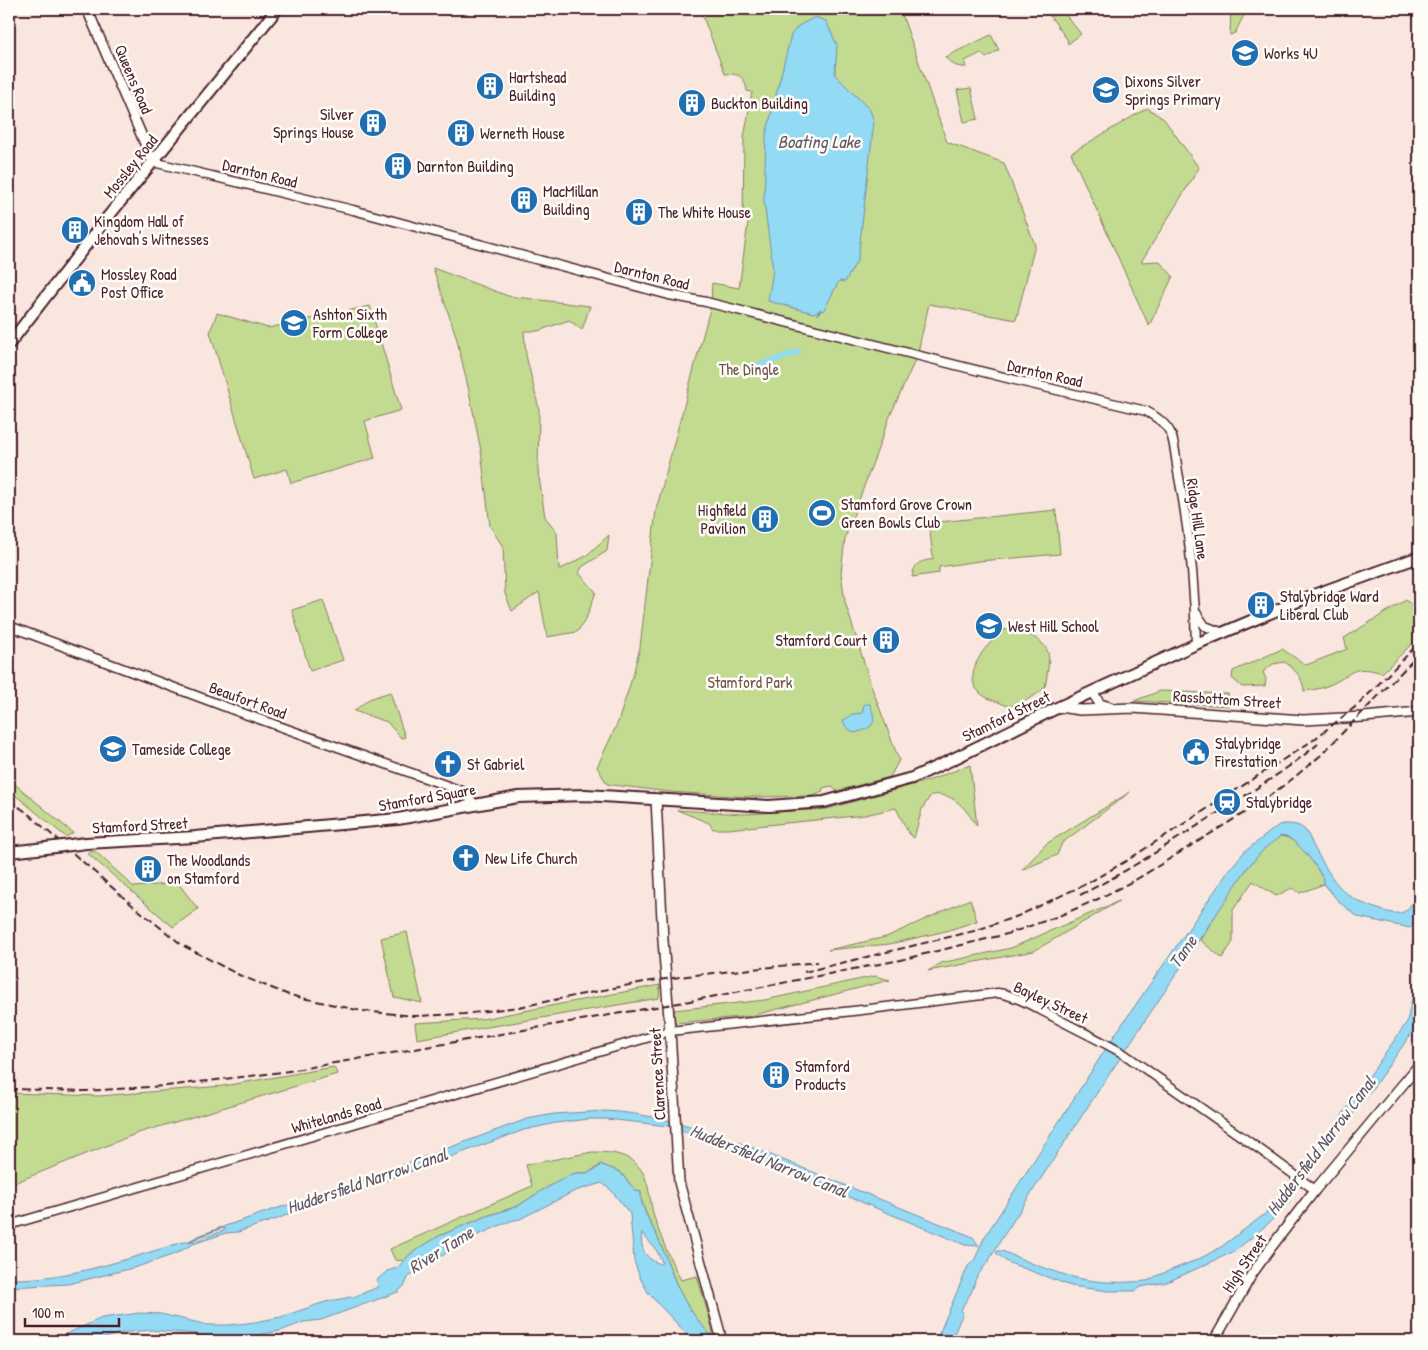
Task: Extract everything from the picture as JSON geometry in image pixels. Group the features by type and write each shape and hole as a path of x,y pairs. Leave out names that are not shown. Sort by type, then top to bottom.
{"main road":[{"name":"Queens Road","path":"87,9 153,162"},
{"name":"Mossley Road","path":"9,344 79,253 277,9"},
{"name":"Stamford Street","path":"585,795 769,806 824,802 912,778 1088,693 1196,644 1308,597 1419,557"},
{"path":"1088,693 1100,704 1112,708"},
{"path":"1088,693 1090,705 1100,709"},
{"name":"Rassbottom Street","path":"1059,707 1080,710 1133,708 1303,720 1419,712"},
{"name":"Stamford Square","path":"273,830 398,819 518,798 585,795"},
{"name":"Clarence Street","path":"656,799 662,940 670,1031 679,1182 720,1337"},
{"name":"Stamford Street","path":"9,852 86,843 154,840 273,830"},
{"name":"High Street","path":"1214,1341 1252,1274 1315,1190 1419,1066"}],"street":[{"name":"Darnton Road","path":"153,162 337,206 669,295 706,302 1146,411"},
{"name":"Ridge Hill Lane","path":"1146,411 1161,420 1171,434 1184,508 1196,613 1196,644"},
{"path":"1196,613 1205,626 1223,633"},
{"name":"Beaufort Road","path":"9,626 242,713 462,791 475,805"},
{"name":"Bayley Street","path":"670,1031 998,994 1008,995 1024,1001 1124,1054 1315,1190"},
{"name":"Whitelands Road","path":"9,1225 670,1031"}],"green space":[{"name":"Stamford Park","path":"700,9 900,9 947,142 1004,163 1035,245 1016,320 929,304 917,356 890,416 845,538 841,573 845,602 872,688 899,760 890,777 837,791 831,786 823,788 822,792 813,796 751,797 670,792 613,785 607,784 597,767 618,722 640,647 656,510 711,305 712,283 739,288 748,223 743,221 744,138 752,92 747,91 745,82 738,75 725,74"},
{"path":"1045,9 1061,9 1081,34 1068,44 1067,39"},
{"path":"1231,9 1247,9 1235,33 1230,35"},
{"path":"991,35 999,50 986,58 981,53 965,61 966,67 960,67 954,65 945,57"},
{"path":"971,88 978,119 964,122 957,90"},
{"path":"1147,108 1164,119 1199,168 1141,262 1159,261 1173,276 1149,326 1071,153"},
{"path":"433,268 508,296 590,306 582,330 569,320 538,331 524,331 526,355 539,409 538,471 545,517 557,532 559,570 586,556 609,535 607,551 582,567 579,573 596,592 586,619 577,632 547,637 539,592 512,611 505,594 503,547 490,526 481,451 469,391 456,336"},
{"path":"370,306 401,410 365,421 375,458 291,483 287,469 254,479 210,332 217,313 268,328"},
{"path":"1056,510 1060,554 979,561 939,567 939,573 912,577 918,564 933,559 929,523"},
{"path":"323,600 343,660 310,671 292,610"},
{"path":"1406,600 1413,606 1419,600 1419,637 1382,673 1363,669 1357,670 1327,686 1304,691 1298,674 1285,662 1273,664 1263,672 1266,679 1265,686 1242,687 1232,678 1233,671 1282,649 1306,665 1347,649 1344,638"},
{"path":"1016,629 1041,642 1048,652 1049,659 1046,682 1043,689 1028,699 1009,706 983,695 974,685 973,672 982,653 1002,630"},
{"path":"1160,691 1228,694 1230,706 1134,701"},
{"path":"390,692 405,737 401,738 387,722 354,711 369,699"},
{"path":"970,765 977,826 959,803 947,796 931,795 922,809 914,838 909,834 896,808 865,815 728,829 713,829 709,823 677,810 744,814 827,809 930,780"},
{"path":"9,779 73,833 66,837 9,790"},
{"path":"1130,792 1062,843 1057,855 1022,870 1046,844"},
{"path":"1281,836 1288,838 1301,847 1316,867 1324,880 1324,884 1300,893 1292,888 1276,896 1253,881 1233,910 1233,942 1222,958 1200,940 1248,867 1270,843"},
{"path":"95,851 134,887 178,883 198,909 173,927 87,853"},
{"path":"970,899 977,921 946,931 890,944 828,950 886,937"},
{"path":"1119,901 1034,951 928,971 941,963 1011,948"},
{"path":"407,932 422,1003 394,997 381,938"},
{"path":"875,976 890,980 751,1016 675,1023 674,1010 765,1000"},
{"path":"660,985 659,998 417,1039 415,1023 482,1019"},
{"path":"334,1067 337,1074 138,1133 9,1185 9,1093 99,1096 223,1086"},
{"path":"592,1152 623,1156 628,1158 642,1171 647,1183 652,1211 657,1225 681,1280 697,1276 712,1327 713,1338 681,1295 645,1211 641,1192 636,1191 620,1172 600,1164 588,1173 570,1175 518,1206 487,1216 439,1236 410,1254 404,1261 395,1260 390,1249 532,1186 526,1165"}],"water":[{"name":"Boating Lake","path":"815,17 826,21 837,45 835,75 870,110 874,121 858,259 845,282 839,281 824,310 813,313 768,301 773,270 764,201 766,135 791,35 798,26"},
{"path":"864,704 870,704 874,720 870,727 854,733 846,727 843,721 852,714 862,713"},
{"name":"Tame","path":"1279,825 1298,825 1305,830 1329,873 1341,889 1349,895 1381,910 1401,913 1412,904 1419,891 1419,916 1410,928 1358,917 1339,902 1324,884 1321,874 1311,860 1291,839 1281,836 1265,848 1248,867 976,1278 972,1291 961,1310 963,1313 951,1341 936,1341 968,1266 974,1261 984,1238 1116,1033 1230,869 1244,852"},
{"name":"Huddersfield Narrow Canal","path":"1419,987 1419,1023 1367,1096 1295,1187 1289,1199 1290,1202 1269,1223 1235,1251 1167,1282 1141,1287 1135,1291 1108,1291 1071,1286 1007,1262 996,1253 997,1251 1002,1251 1050,1270 1080,1279 1131,1282 1150,1280 1199,1259 1221,1247 1265,1214 1304,1170 1407,1022 1412,998"},
{"name":"Huddersfield Narrow Canal","path":"604,1111 629,1113 677,1122 724,1137 973,1237 979,1246 965,1245 772,1165 681,1130 668,1126 607,1119 589,1119 556,1123 524,1130 354,1192 338,1194 307,1205 280,1218 193,1244 175,1254 137,1267 68,1284 9,1287 9,1279 53,1276 75,1272 183,1242 192,1242 225,1230 221,1228 225,1226 293,1203 299,1203 304,1198 303,1203 337,1192 338,1190 334,1188 348,1185 527,1119 554,1114"},
{"name":"River Tame","path":"600,1164 620,1172 636,1191 641,1192 644,1209 661,1244 680,1292 696,1318 716,1341 693,1341 649,1294 640,1278 634,1261 630,1214 611,1190 602,1183 575,1191 520,1219 510,1221 469,1239 411,1275 398,1292 321,1320 304,1322 280,1331 235,1339 212,1339 196,1334 150,1330 121,1333 95,1341 50,1341 102,1318 140,1313 161,1314 208,1325 230,1325 281,1317 325,1302 356,1296 378,1287 377,1280 387,1271 397,1268 410,1254 439,1236 487,1216 518,1206 570,1175 588,1173 599,1167","holes":["642,1233 657,1251 662,1262 661,1264 651,1259 645,1253 642,1244"]}],"waterway":[{"path":"818,314 820,310"},
{"path":"757,366 798,352"},
{"path":"188,1242 221,1228"}],"railway":[{"path":"804,972 974,931 1018,916 1088,883 1126,861 1312,741 1359,704 1419,643"},
{"path":"9,1089 85,1091 166,1086 283,1072 690,1001 900,960 1007,934 1059,916 1137,879 1257,805 1320,756 1419,654"},
{"path":"1080,895 1143,860 1234,803 1277,775 1318,744"},
{"path":"9,800 26,812 131,904 182,945 239,975 289,995 362,1011 415,1016 464,1014 519,1007 644,982 818,962"}],"place":[{"name":"Works 4U","path":"1245,53"},
{"name":"Hartshead Building","path":"490,86"},
{"name":"Dixons Silver Springs Primary","path":"1106,90"},
{"name":"Buckton Building","path":"692,103"},
{"name":"Silver Springs House","path":"373,123"},
{"name":"Werneth House","path":"461,133"},
{"name":"Darnton Building","path":"398,166"},
{"name":"MacMillan Building","path":"524,200"},
{"name":"The White House","path":"639,212"},
{"name":"Kingdom Hall of Jehovah's Witnesses","path":"75,230"},
{"name":"Mossley Road Post Office","path":"82,283"},
{"name":"Ashton Sixth Form College","path":"294,323"},
{"name":"Stamford Grove Crown Green Bowls Club","path":"822,513"},
{"name":"Highfield Pavilion","path":"765,519"},
{"name":"Stalybridge Ward Liberal Club","path":"1261,605"},
{"name":"West Hill School","path":"989,626"},
{"name":"Stamford Court","path":"886,640"},
{"name":"Tameside College","path":"113,749"},
{"name":"Stalybridge Firestation","path":"1196,752"},
{"name":"St Gabriel","path":"448,764"},
{"name":"Stalybridge","path":"1227,802"},
{"name":"New Life Church","path":"466,858"},
{"name":"The Woodlands on Stamford","path":"148,869"},
{"name":"Stamford Products","path":"776,1075"}],"park label":[{"name":"The Dingle","path":"749,369"}]}
